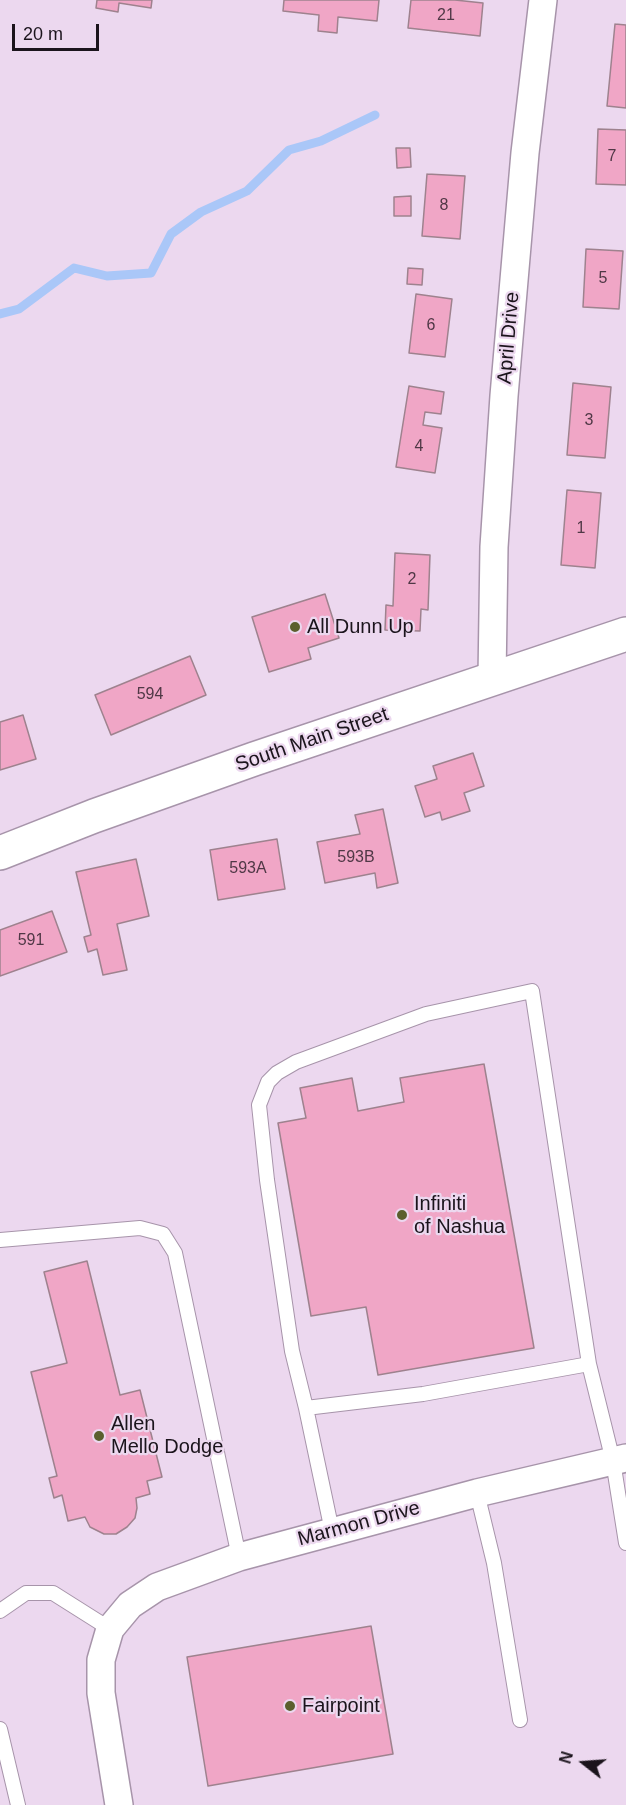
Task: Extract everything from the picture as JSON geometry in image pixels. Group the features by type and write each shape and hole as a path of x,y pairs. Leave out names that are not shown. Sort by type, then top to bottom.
{"street":[{"name":"April Drive","path":"492,678 494,547 503,407 525,153 543,0"},
{"name":"South Main Street","path":"0,853 115,808 626,634"},
{"name":"Marmon Drive","path":"110,1629 130,1605 157,1587 239,1557 477,1493 620,1459"},
{"path":"110,1629 101,1660 100,1693 118,1805"}],"lane":[{"path":"332,1531 292,1351 267,1180 259,1105 268,1082 276,1073 296,1062 426,1014 532,991 589,1364 620,1459 626,1542"},
{"path":"0,1240 140,1228 163,1234 175,1253 239,1557"},
{"path":"306,1408 423,1394 589,1364"},
{"path":"477,1493 494,1563 520,1720"},
{"path":"0,1611 26,1593 53,1593 110,1629"},
{"path":"0,1729 18,1805"}],"building":[{"path":"97,0 152,0 151,8 119,3 118,12 96,8"},
{"path":"284,0 379,0 377,21 338,17 337,33 318,31 319,15 283,11"},
{"path":"411,0 455,0 483,3 480,36 408,28"},
{"path":"615,24 626,25 626,108 607,106"},
{"path":"598,129 626,130 626,185 596,184"},
{"path":"396,148 410,148 411,167 397,168"},
{"path":"427,174 465,176 460,239 422,236"},
{"path":"411,196 411,216 394,216 394,197"},
{"path":"586,249 623,251 619,309 583,307"},
{"path":"408,268 423,269 422,285 407,284"},
{"path":"416,294 452,299 445,357 409,353"},
{"path":"573,383 611,387 605,458 567,455"},
{"path":"409,386 444,392 441,414 425,412 423,425 442,428 435,473 396,467"},
{"path":"567,490 601,493 595,568 561,565"},
{"path":"395,553 430,555 428,610 421,609 420,631 385,630 386,605 393,606"},
{"name":"All Dunn Up","path":"325,594 339,638 308,648 311,659 269,672 252,617"},
{"path":"190,656 206,695 111,735 95,695"},
{"path":"23,715 36,759 0,770 0,722"},
{"path":"473,753 484,786 464,793 470,811 442,820 440,812 425,817 415,786 437,779 433,766"},
{"path":"383,809 398,883 377,888 375,873 325,883 317,842 360,834 355,815"},
{"path":"277,839 285,889 218,900 210,850"},
{"path":"136,859 149,916 117,924 127,970 103,975 97,949 88,952 84,937 91,935 76,872"},
{"path":"52,911 67,952 0,976 0,930"},
{"name":"Infiniti of Nashua","path":"484,1064 534,1348 378,1375 366,1307 311,1316 278,1123 306,1118 300,1088 352,1078 358,1111 404,1102 400,1078"},
{"name":"Allen Mello Dodge","path":"87,1261 120,1395 140,1390 162,1477 147,1481 150,1494 136,1498 135,1518 116,1534 104,1534 90,1527 85,1517 68,1521 62,1495 54,1498 49,1478 57,1476 31,1372 67,1363 44,1272"},
{"name":"Fairpoint","path":"371,1626 393,1754 208,1786 187,1657"}],"waterway":[{"path":"0,314 19,309 74,268 107,276 151,273 171,234 201,212 247,191 289,150 321,141 375,115"}],"place":[{"name":"All Dunn Up","path":"295,627"},
{"name":"Infiniti of Nashua","path":"402,1215"},
{"name":"Allen Mello Dodge","path":"99,1436"},
{"name":"Fairpoint","path":"290,1706"}]}
